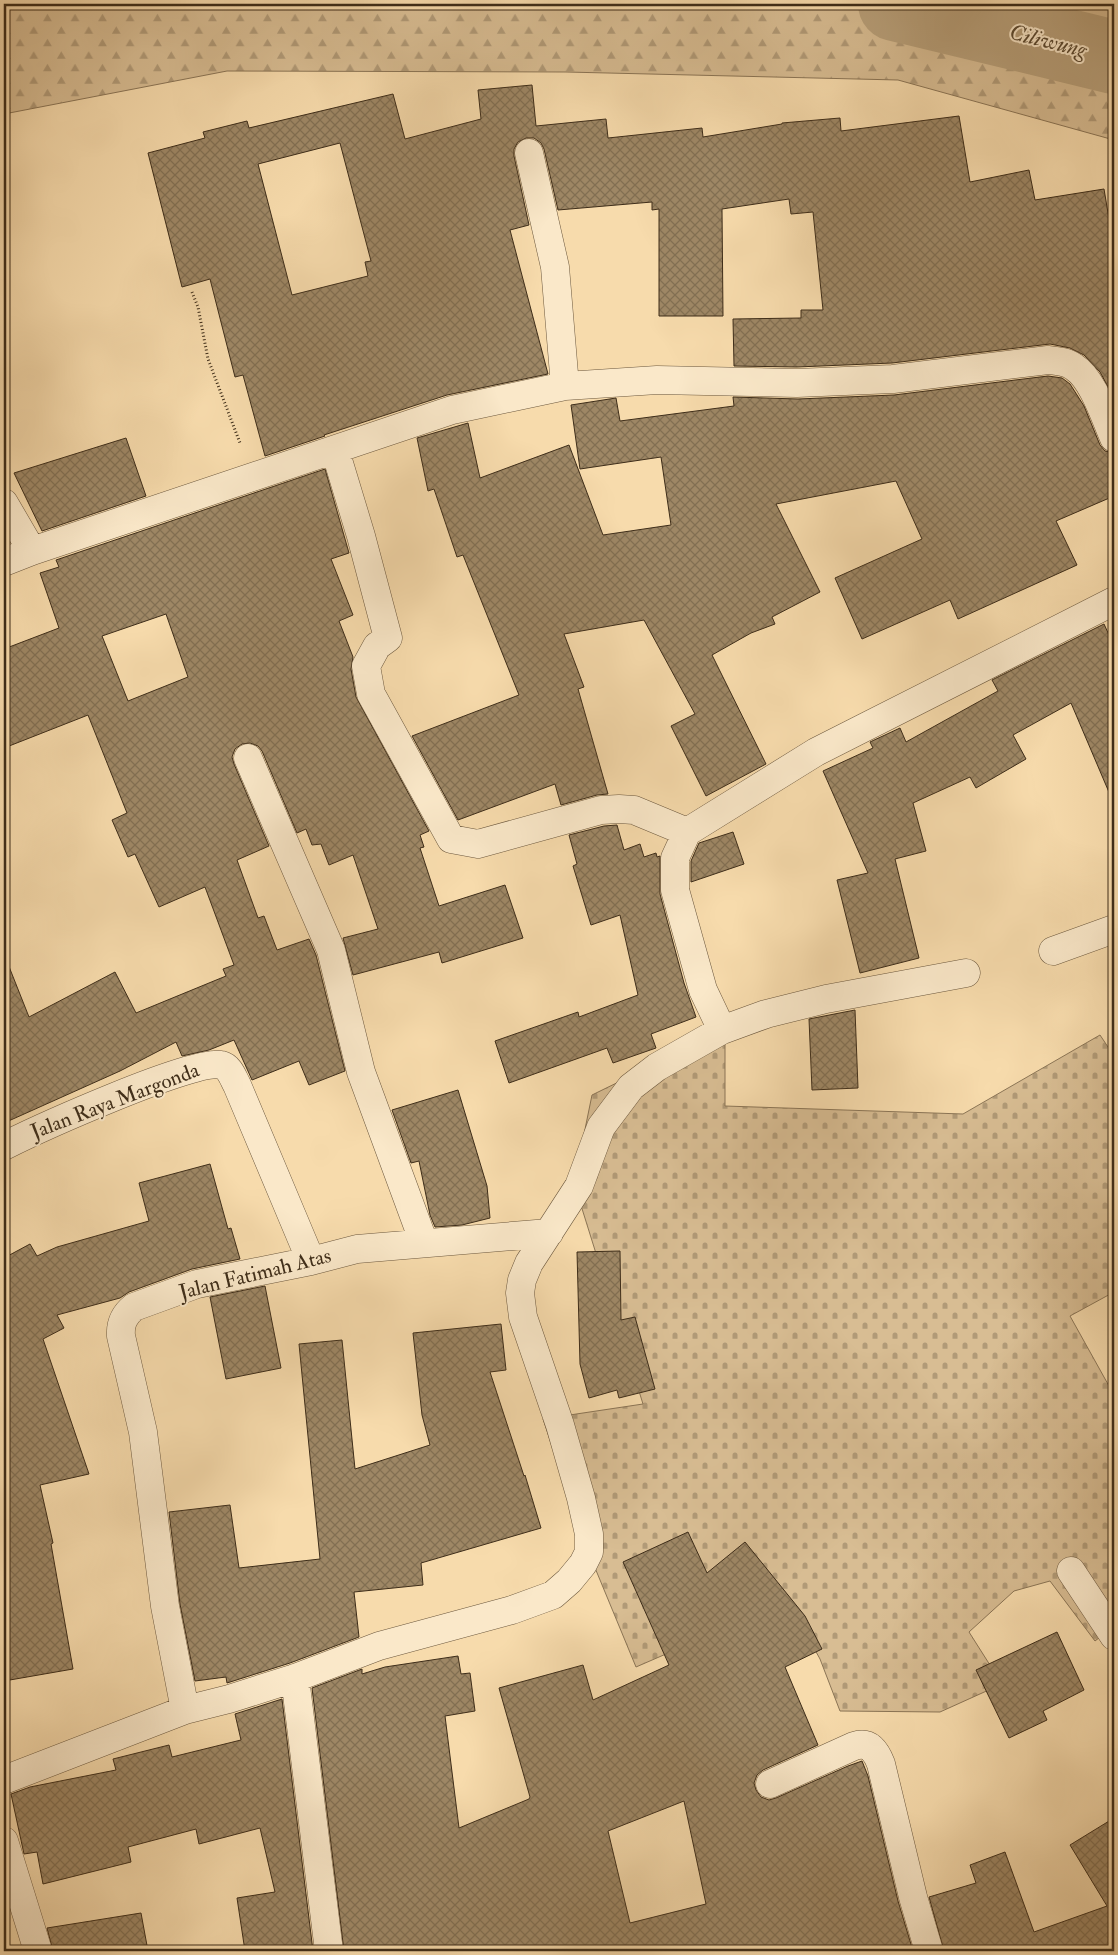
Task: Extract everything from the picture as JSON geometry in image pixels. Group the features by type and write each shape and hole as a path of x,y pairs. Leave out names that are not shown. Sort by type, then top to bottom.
{"street":[{"path":"529,153 555,267 565,386"},
{"path":"4,562 452,410 565,386 657,380 797,383 893,380 1048,360 1063,361 1075,367 1084,376 1114,438"},
{"path":"335,450 361,536 388,638 377,646 366,666 371,694 451,839 478,844 601,810 619,809 634,810 687,832"},
{"path":"4,503 32,551"},
{"path":"722,1030 703,990 675,890 675,858 687,832 816,752 1114,601"},
{"path":"248,758 331,950 361,1072 424,1243"},
{"path":"1053,952 1114,929"},
{"path":"4,1780 185,1710 230,1699 295,1678 379,1646 512,1610 553,1595 570,1581 583,1564 589,1552 589,1534 581,1498 560,1425 523,1317 520,1293 522,1280 529,1263 580,1186 601,1127 631,1087 657,1067 722,1030 766,1014 826,999 966,973"},
{"name":"Jalan Raya Margonda","path":"4,1146 102,1102 190,1069 213,1064 224,1065 237,1085 311,1261"},
{"name":"Jalan Fatimah Atas","path":"185,1710 165,1606 143,1432 121,1336 122,1321 127,1313 134,1307 197,1284 311,1261 358,1249 549,1233"},
{"path":"1071,1571 1114,1636"},
{"path":"295,1678 329,1951"},
{"path":"770,1784 854,1746 864,1744 875,1751 881,1764 913,1897 929,1951"},
{"path":"4,1841 38,1951"}],"path":[{"path":"192,292 198,307 208,359 240,442 259,476"}],"green space":[{"path":"4,4 1114,4 1114,140 898,80 566,72 227,71 4,114"},
{"path":"725,1030 725,1106 963,1114 1100,1035 1114,1056 1114,1292 1070,1316 1114,1395 1114,1524 1110,1527 1114,1533 1114,1626 1095,1641 1050,1581 1014,1591 969,1632 1002,1684 940,1712 840,1711 820,1659 788,1601 636,1667 581,1534 543,1419 643,1404 574,1183 592,1095"}],"building":[{"path":"532,85 536,126 606,119 608,138 702,128 703,137 782,123 840,118 841,131 959,116 970,182 1029,170 1035,200 1104,189 1114,249 1114,398 1100,372 1084,355 1070,348 1050,344 892,363 797,367 734,366 733,319 801,318 801,310 823,310 813,212 791,214 789,199 722,209 723,316 659,316 659,209 652,210 652,202 558,210 544,149 541,143 534,138 526,138 518,142 514,149 514,156 529,225 510,230 548,374 447,395 265,456 243,375 235,377 210,279 182,287 148,153 205,138 203,132 247,121 249,128 393,94 405,139 481,119 478,90","holes":["340,143 371,261 365,262 368,276 292,295 258,164"]},
{"path":"1048,376 1062,378 1070,384 1084,406 1100,445 1105,451 1114,453 1114,496 1056,521 1077,565 958,619 950,600 862,639 835,578 922,539 896,481 776,504 820,592 772,617 775,624 751,633 712,655 766,764 706,796 671,726 695,714 644,620 564,634 584,687 578,689 608,794 597,795 561,805 555,784 458,820 412,736 519,695 463,555 457,557 434,489 428,491 417,438 468,423 480,478 569,445 603,535 671,525 661,457 580,469 571,405 616,398 620,421 734,406 733,397 798,399 894,395"},
{"path":"126,438 146,496 42,531 14,473"},
{"path":"325,469 349,553 331,559 353,615 339,621 353,657 351,669 356,697 429,831 420,835 424,847 420,848 439,906 505,885 523,938 442,963 439,952 353,975 343,938 378,929 353,855 329,865 321,844 312,845 306,829 297,833 262,751 258,746 250,743 242,744 235,749 232,757 269,846 237,860 258,918 264,916 277,950 309,939 316,955 345,1071 309,1085 299,1061 252,1080 234,1040 209,1050 182,1056 176,1042 120,1071 4,1123 4,959 6,959 29,1017 115,972 136,1013 226,976 223,969 234,965 205,887 159,907 135,854 128,857 112,820 127,813 88,715 4,748 4,649 59,628 40,573 59,567 56,560","holes":["166,614 188,677 128,701 102,636"]},
{"path":"1104,624 1114,646 1114,804 1071,703 1013,735 1026,759 976,788 970,777 913,803 926,851 895,859 919,958 860,973 837,880 868,873 823,771 873,748 870,742 900,728 906,742 998,691 992,680"},
{"path":"617,825 624,850 640,844 644,857 656,853 657,857 660,856 660,894 684,983 696,1017 651,1034 656,1048 613,1063 607,1048 509,1083 495,1041 578,1012 579,1017 638,995 620,915 591,925 573,866 577,864 569,835 604,826"},
{"path":"733,832 744,864 691,882 691,861 699,843"},
{"path":"855,1010 858,1088 812,1090 809,1019"},
{"path":"458,1090 487,1186 490,1218 462,1225 435,1227 430,1215 419,1161 411,1163 392,1110"},
{"path":"210,1164 228,1229 231,1228 240,1259 192,1269 129,1292 120,1298 57,1315 64,1328 43,1339 89,1474 40,1485 53,1543 51,1544 73,1669 4,1681 4,1258 30,1244 37,1256 57,1247 149,1221 139,1183"},
{"path":"620,1251 621,1320 635,1317 655,1389 619,1398 617,1390 589,1398 580,1364 577,1252"},
{"path":"265,1286 281,1368 226,1379 210,1297"},
{"path":"501,1324 506,1370 490,1372 541,1528 421,1563 423,1585 354,1592 359,1637 290,1663 227,1683 226,1677 195,1681 180,1604 169,1512 230,1505 239,1568 320,1559 299,1344 342,1340 355,1469 430,1445 422,1415 413,1333"},
{"path":"688,1532 707,1573 745,1542 805,1616 822,1649 785,1667 818,1745 763,1770 757,1775 754,1783 756,1790 761,1797 769,1800 862,1761 868,1776 898,1901 913,1951 344,1951 312,1688 362,1669 362,1674 385,1667 458,1656 461,1674 470,1673 475,1711 445,1716 459,1828 530,1797 499,1688 583,1665 593,1700 669,1665 623,1562","holes":["684,1801 706,1904 630,1923 608,1831"]},
{"path":"1057,1632 1084,1690 1043,1711 1047,1720 1009,1738 976,1670"},
{"path":"282,1699 313,1951 245,1951 237,1898 275,1892 260,1828 199,1844 196,1829 128,1847 131,1862 43,1884 37,1852 24,1854 11,1794 30,1787 116,1770 113,1759 169,1745 172,1757 241,1740 235,1714"},
{"path":"1114,1818 1114,1951 944,1951 929,1897 976,1883 970,1865 1005,1852 1034,1932 1107,1906 1070,1845"},
{"path":"141,1913 148,1951 53,1951 47,1928"}],"waterway":[{"name":"Ciliwung","path":"895,4 1114,57"}]}
